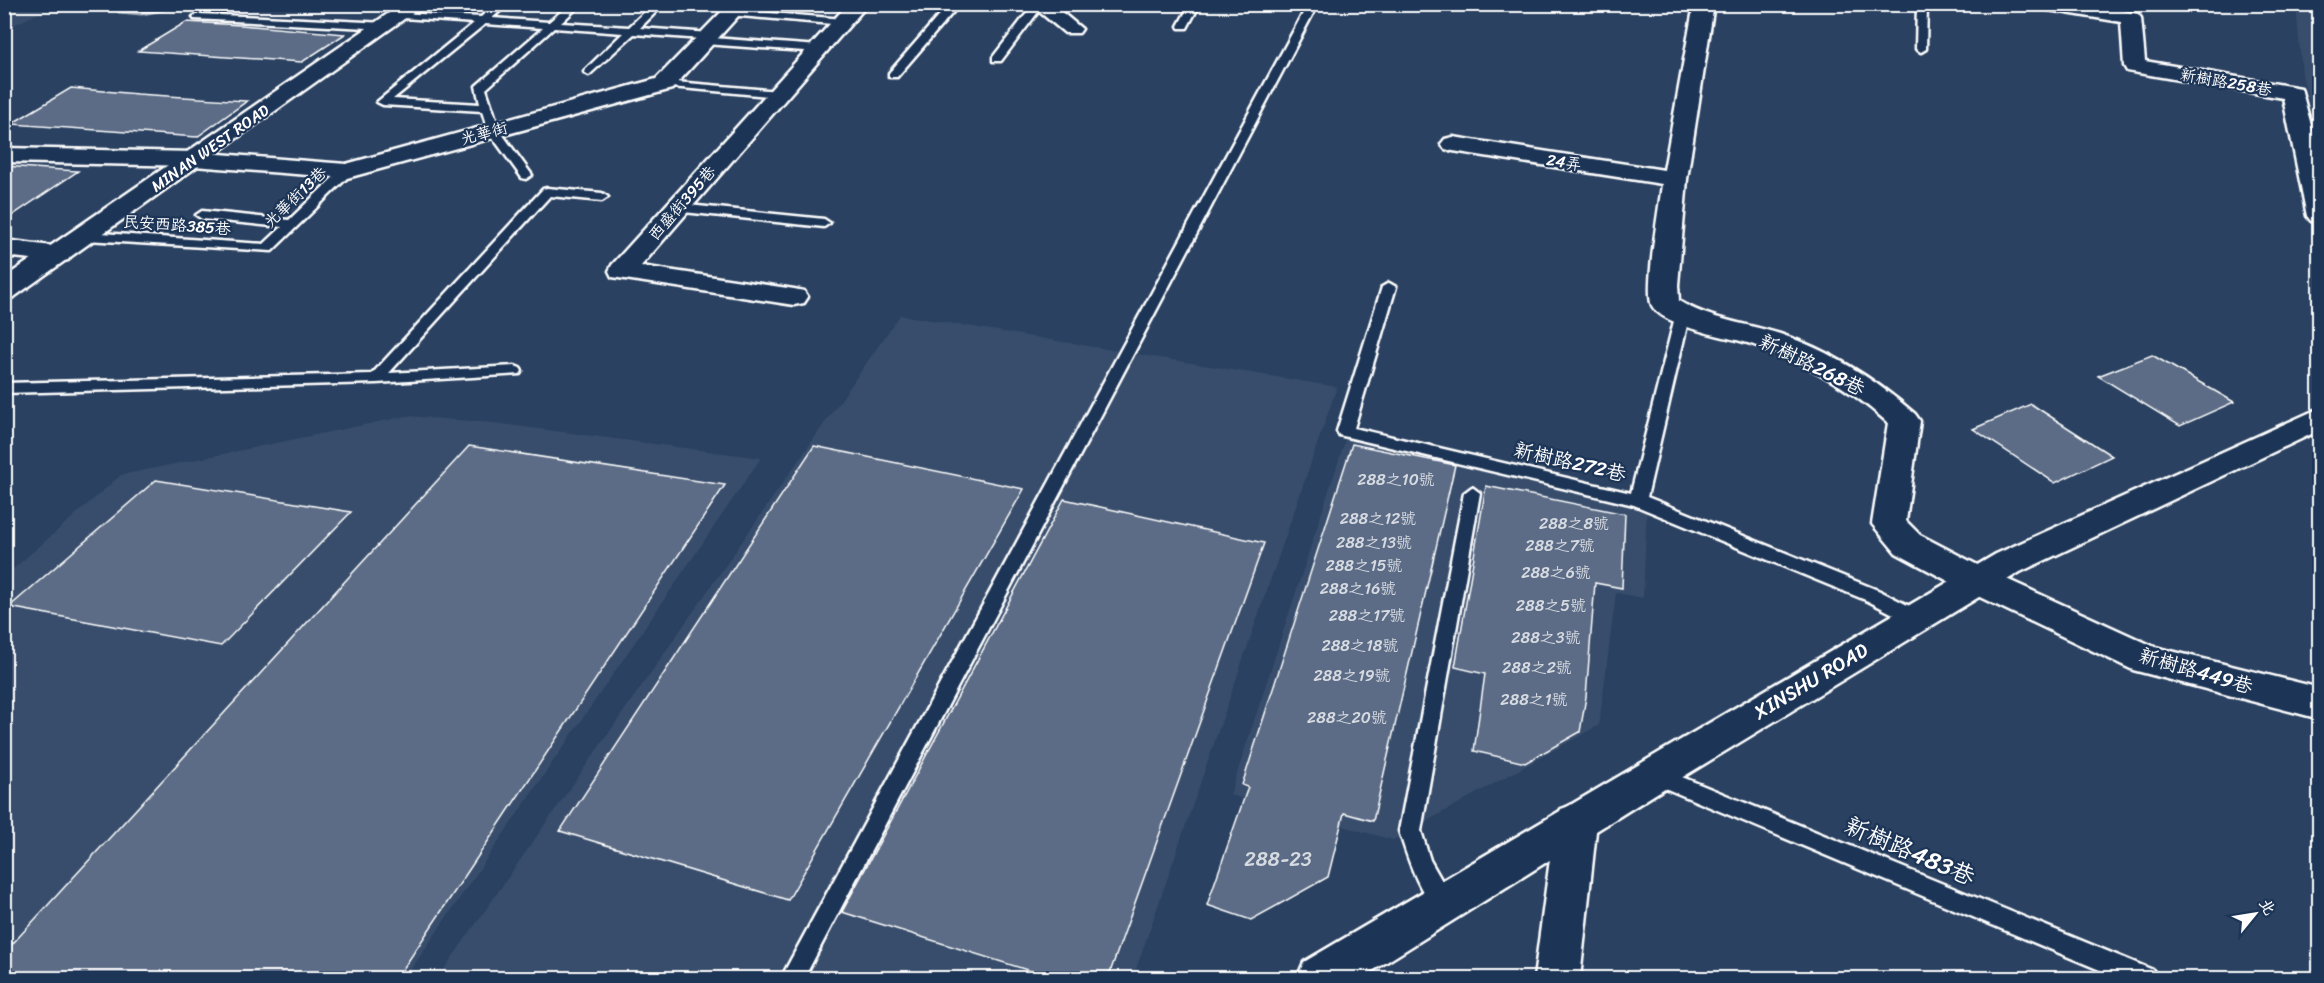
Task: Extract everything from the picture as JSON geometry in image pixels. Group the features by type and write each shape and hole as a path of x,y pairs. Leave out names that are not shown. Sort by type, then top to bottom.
{"street":[{"path":"1682,317 1665,304 1664,285 1675,179 1704,4"},
{"path":"2048,4 2079,7"},
{"path":"1039,5 1072,29"},
{"name":"新樹路258巷","path":"2079,7 2131,18 2135,66 2294,93 2319,216"},
{"path":"664,84 736,9"},
{"name":"MINAN WEST ROAD","path":"4,291 404,13"},
{"name":"西盛街395巷","path":"794,297 622,271 852,13"},
{"name":"光華街","path":"4,155 194,159 347,171 664,84"},
{"name":"24弄","path":"1453,144 1675,179"},
{"path":"4,248 59,254"},
{"name":"新樹路268巷","path":"1682,317 1772,341 1821,365 1884,402 1904,421 1889,524 1908,544 1978,581"},
{"name":"XINSHU ROAD","path":"1320,978 1654,774 2018,558 2319,418"},
{"name":"新樹路449巷","path":"1978,581 2146,660 2319,704"},
{"path":"1557,978 1576,822"}],"lane":[{"path":"360,4 404,13"},
{"path":"488,108 383,102 503,4"},
{"path":"526,175 494,131 480,87 576,4"},
{"path":"589,72 659,4"},
{"path":"893,75 955,4"},
{"path":"1183,26 1195,4"},
{"path":"792,978 1313,4"},
{"path":"1921,49 1922,4"},
{"path":"997,59 1039,5"},
{"path":"736,9 852,13"},
{"path":"198,17 404,13 819,49"},
{"path":"664,84 778,94"},
{"name":"光華街13巷","path":"267,248 347,171"},
{"path":"376,378 547,192 603,197"},
{"path":"678,208 824,223"},
{"path":"202,215 291,224"},
{"name":"民安西路385巷","path":"86,236 267,248"},
{"name":"新樹路272巷","path":"1389,287 1345,431 1638,500 1875,596 1917,618"},
{"path":"1638,500 1682,317"},
{"path":"4,388 376,378 515,371"},
{"path":"1443,902 1420,863 1410,831 1472,493"},
{"name":"新樹路483巷","path":"1654,774 2145,978"}],"shaded area":[{"path":"33,4 56,5 5,29 5,9"},
{"path":"2296,5 2319,5 2319,136 2302,74"},
{"path":"900,315 1337,387 1133,978 438,978"},
{"path":"407,416 494,423 761,458 405,978 5,978 4,577 121,475"},
{"path":"1346,438 1647,506 1643,598 1616,593 1599,725 1393,840 1230,795"}],"building":[{"path":"186,22 345,34 302,62 138,51"},
{"path":"71,88 247,101 197,137 11,124"},
{"path":"4,166 78,171 4,221"},
{"path":"2152,355 2234,402 2180,426 2098,376"},
{"path":"2031,404 2112,456 2055,483 1973,429"},
{"path":"1352,444 1455,465 1373,821 1344,813 1328,877 1251,920 1207,905 1248,787 1242,785"},
{"path":"469,446 725,485 397,978 4,978 4,953"},
{"path":"814,446 1024,489 788,900 560,831"},
{"path":"156,480 351,512 221,646 9,607"},
{"path":"1486,486 1625,514 1622,588 1595,583 1586,697 1580,732 1525,763 1474,751 1485,674 1455,667"},
{"path":"1064,499 1264,543 1108,978 1053,978 842,912"}],"waterway":[{"path":"119,4 119,11 142,13 187,4"}]}
